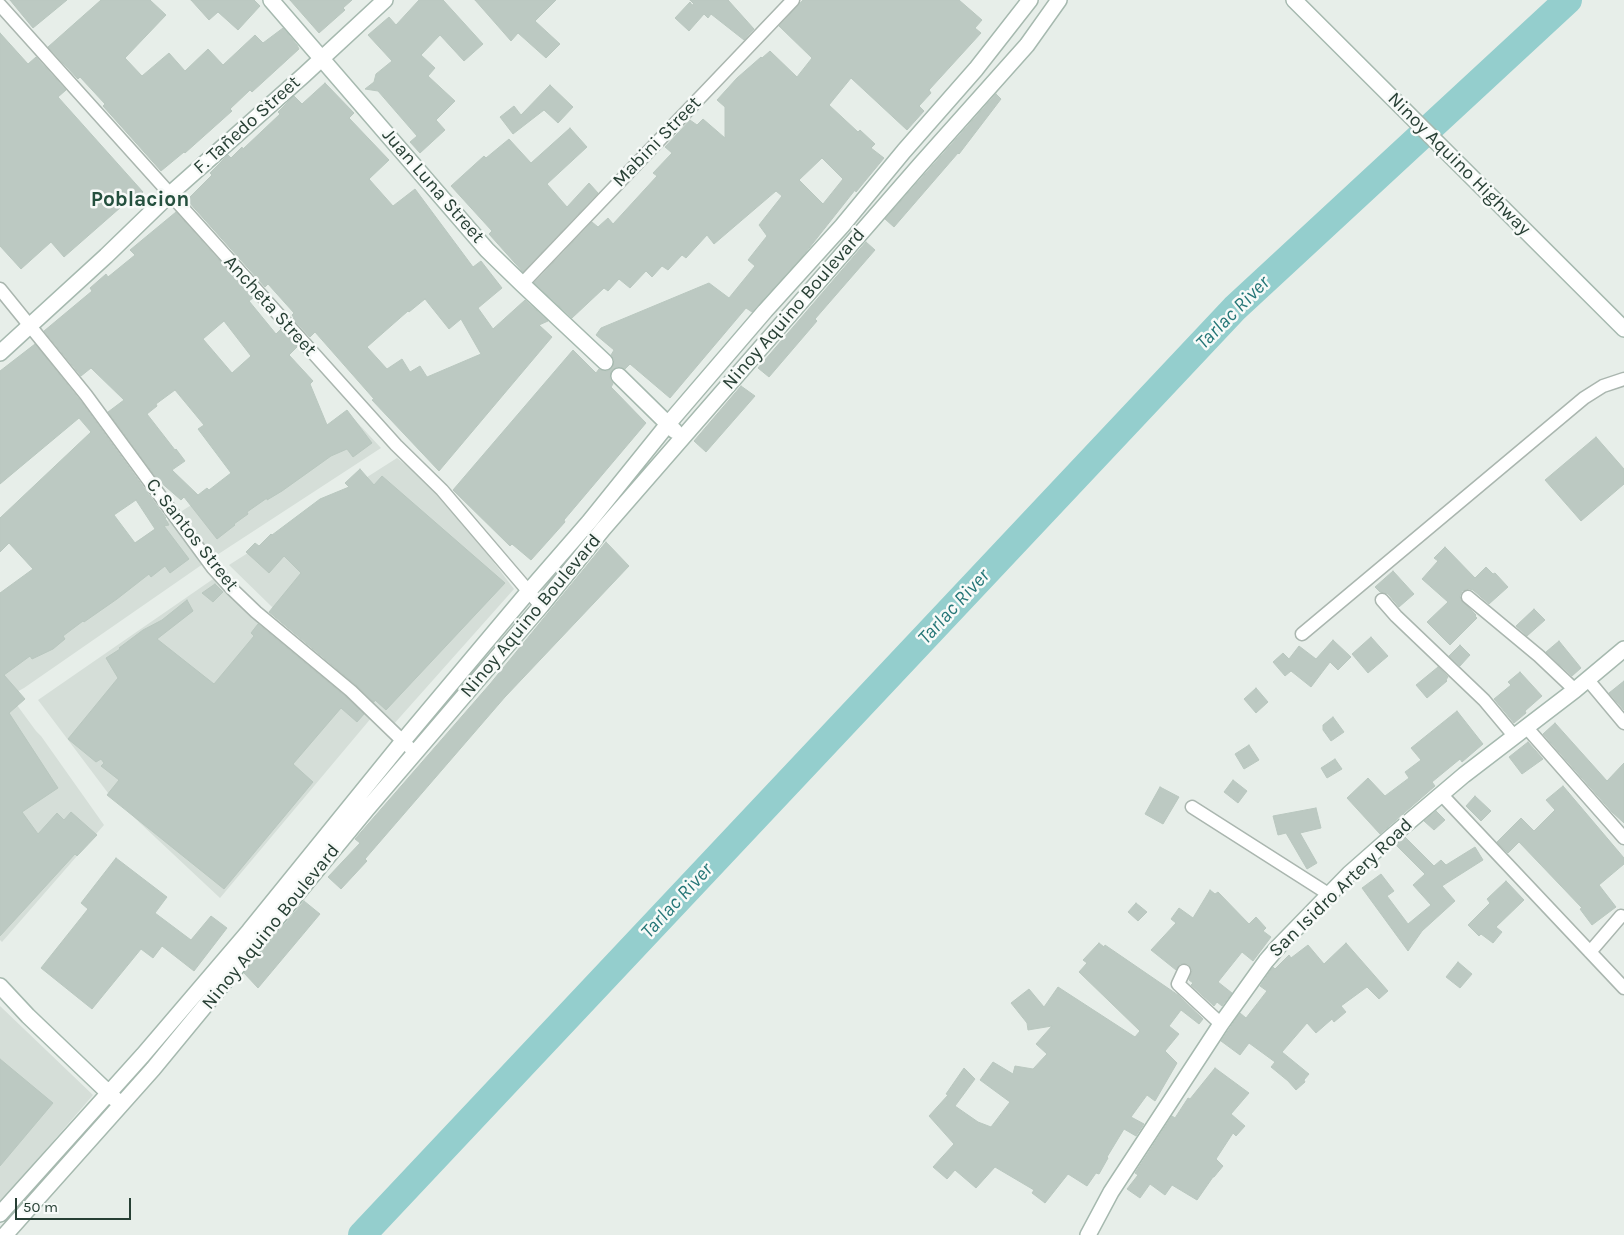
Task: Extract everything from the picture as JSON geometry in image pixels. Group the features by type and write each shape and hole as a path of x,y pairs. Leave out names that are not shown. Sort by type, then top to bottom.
{"main road":[{"name":"Juan Luna Street","path":"271,0 487,250 605,362"},
{"name":"F. Tañedo Street","path":"0,353 170,194 385,0"},
{"name":"Ninoy Aquino Boulevard","path":"0,1214 249,931 403,740 589,522 668,424 765,311 842,226 904,151 976,69 1030,0"},
{"name":"Ninoy Aquino Boulevard","path":"5,1235 122,1105 603,530 806,295 1027,45 1059,0"},
{"name":"Ninoy Aquino Highway","path":"1294,0 1624,329"},
{"path":"619,376 683,439"},
{"name":"San Isidro Artery Road","path":"1088,1235 1111,1192 1221,1024 1266,961 1294,930 1349,874 1441,794 1588,680 1624,649"},
{"path":"0,986 28,1016 122,1105"}],"street":[{"name":"Mabini Street","path":"522,284 793,0"},
{"name":"Ancheta Street","path":"0,5 396,445 442,490 541,606"},
{"name":"C. Santos Street","path":"0,289 86,395 219,575 256,612 350,691 415,753"},
{"path":"1302,634 1584,398 1603,386 1624,379"},
{"path":"1468,597 1575,690"},
{"path":"1382,600 1396,616 1484,700 1521,732 1624,838"},
{"path":"1588,680 1624,723"},
{"path":"1441,794 1624,988"},
{"path":"1192,807 1330,894"},
{"path":"1590,952 1621,916"},
{"path":"1184,971 1178,984 1221,1024"}],"shaded area":[{"path":"354,419 381,448 200,566 24,688 0,701 0,632 188,507"},
{"path":"397,458 441,493 514,589 393,725 229,565"},
{"path":"216,577 304,661 372,717 220,898 108,793 38,700"},
{"path":"11,697 104,825 2,942 0,940 0,703"},
{"path":"0,1006 93,1095 0,1203"}],"building":[{"path":"10,0 67,0 33,28"},
{"path":"101,0 150,0 166,15 125,58 142,76 169,53 185,71 208,49 223,65 255,35 263,43 283,28 299,49 252,92 250,90 230,109 232,111 185,153 161,171 103,106 105,104 48,47"},
{"path":"191,0 254,0 260,6 238,30 218,12 209,20"},
{"path":"290,0 352,0 343,8 345,10 319,33"},
{"path":"419,0 443,0 483,44 464,61 440,35 421,55 435,68 428,76 455,101 436,120 445,130 420,153 410,142 417,136 378,91 365,89 374,82 376,74 392,61 368,35 389,17 396,25"},
{"path":"475,0 556,0 535,21 560,44 546,58 518,33 511,41"},
{"path":"690,0 728,0 754,29 744,40 711,14 708,18 704,14 689,31 675,18 690,2 692,5 694,4"},
{"path":"803,0 959,0 982,20 975,28 981,33 929,90 931,93 919,106 924,111 907,130 851,78 829,105 858,132 860,130 875,144 871,148 884,158 856,192 855,190 802,257 752,312 746,308 670,398 630,364 625,369 617,367 612,370 610,378 613,384 611,387 646,423 564,520 565,522 531,560 512,544 510,546 453,490 573,350 596,373 599,369 607,371 612,368 614,360 611,355 614,350 596,335 601,328 709,283 729,298 755,266 748,260 767,236 759,225 782,196 776,191 714,244 707,235 686,258 682,255 668,270 662,266 652,277 646,271 630,288 619,279 608,291 604,288 572,318 534,283 592,222 598,227 608,218 613,224 657,176 653,173 672,153 665,147 690,120 697,125 703,119 725,138 725,107 717,100 737,78 761,57 770,51 797,77 812,58 779,26","holes":["822,158 843,179 823,204 799,180"]},
{"path":"0,33 28,64 36,57 66,90 58,97 143,192 121,207 64,257 51,242 21,269 0,246"},
{"path":"325,83 354,113 349,118 389,160 369,179 393,206 415,189 473,267 481,261 502,288 478,308 493,329 525,300 548,321 539,325 552,337 439,471 372,400 374,399 315,332 310,337 293,319 292,315 294,313 268,284 265,287 187,200 212,175 210,173 228,155 231,158 242,147 243,149 280,114 278,112 294,96 302,104","holes":["425,299 449,329 461,319 481,354 427,377 420,366 410,372 402,359 387,369 367,347 408,311"]},
{"path":"550,85 573,107 558,123 544,110 513,134 500,117 514,106 521,115"},
{"path":"996,94 1001,99 959,154 894,227 885,219"},
{"path":"570,128 587,147 547,184 567,207 589,183 598,193 523,272 489,234 492,231 451,186 484,156 486,158 509,139 531,163"},
{"path":"176,212 253,298 249,301 276,334 281,329 297,347 289,355 313,381 310,384 327,425 347,410 372,443 353,457 347,449 331,456 282,491 267,500 267,498 247,512 248,514 217,539 184,497 181,500 158,480 108,412 124,400 91,368 81,376 44,331 92,291 90,288 106,274 108,277 135,255 130,250","holes":["224,321 251,356 232,373 203,339","175,390 204,425 198,429 231,473 209,490 207,488 198,495 172,470 185,461 147,414 157,406 156,404"]},
{"path":"866,242 875,250 815,319 817,321 769,377 758,368"},
{"path":"35,344 83,404 166,518 169,525 164,526 189,559 170,573 165,566 151,577 149,574 117,599 63,636 65,639 53,649 32,659 30,656 4,675 25,699 9,713 58,788 22,812 38,834 57,813 64,820 71,812 97,835 77,856 75,854 0,936 0,593 33,569 9,543 0,552 0,518 91,432 79,418 0,484 0,371","holes":["136,500 155,529 135,543 114,515"]},
{"path":"741,386 755,396 706,452 694,441"},
{"path":"1596,437 1624,469 1624,484 1581,521 1545,480"},
{"path":"360,469 374,485 382,476 505,583 386,710 375,700 374,702 269,612 301,573 284,556 269,573 246,552 255,543 259,546 271,534 320,499 349,487 345,483"},
{"path":"606,542 629,566 505,697 365,859 367,861 341,889 328,877 360,843 355,839 490,684"},
{"path":"1445,547 1475,578 1486,567 1493,574 1495,573 1508,587 1489,604 1473,590 1462,591 1461,600 1477,618 1450,645 1427,622 1448,602 1422,579 1438,561 1434,558"},
{"path":"1393,571 1414,594 1399,607 1388,594 1380,592 1375,587"},
{"path":"215,584 223,592 213,602 202,593"},
{"path":"187,600 193,611 157,639 214,684 254,636 251,633 258,624 364,714 357,722 341,708 293,764 313,782 224,889 107,795 119,780 101,766 104,763 101,759 96,762 68,739 118,678 106,658 143,630 162,620"},
{"path":"1534,609 1545,620 1527,636 1516,626"},
{"path":"1371,637 1388,656 1368,673 1352,654"},
{"path":"1333,640 1351,657 1338,670 1330,662 1311,687 1291,671 1285,676 1273,662 1283,653 1289,659 1299,646 1316,659"},
{"path":"1559,641 1581,668 1572,676 1546,652"},
{"path":"1460,645 1470,655 1460,666 1449,656"},
{"path":"1438,667 1448,677 1447,681 1427,698 1416,685"},
{"path":"1520,672 1542,696 1514,723 1494,699 1511,685 1508,682"},
{"path":"1624,681 1624,710 1609,693"},
{"path":"1256,688 1268,702 1256,713 1244,699"},
{"path":"1457,711 1483,744 1462,762 1460,759 1432,782 1435,786 1380,834 1347,798 1368,778 1385,796 1409,778 1405,772 1421,760 1411,748"},
{"path":"1333,717 1344,732 1331,741 1323,730 1323,725"},
{"path":"1555,723 1607,781 1624,763 1624,823 1543,734"},
{"path":"1528,742 1543,759 1522,774 1509,757"},
{"path":"1249,745 1259,760 1244,769 1235,754"},
{"path":"1335,759 1342,769 1327,778 1321,768"},
{"path":"1233,780 1247,791 1238,803 1224,792"},
{"path":"1563,786 1624,858 1624,864 1599,885 1616,907 1592,925 1580,909 1582,908 1519,842 1508,853 1497,842 1521,818 1534,831 1555,810 1546,800"},
{"path":"1160,787 1179,797 1163,824 1145,814"},
{"path":"1475,796 1491,811 1481,821 1466,806"},
{"path":"1316,808 1321,828 1300,833 1317,863 1307,869 1286,833 1278,835 1273,816"},
{"path":"1436,811 1445,820 1434,830 1424,821"},
{"path":"1405,837 1434,866 1441,860 1446,865 1475,847 1483,860 1442,886 1455,901 1422,931 1408,951 1362,888 1381,874 1394,891 1387,896 1408,924 1431,905 1413,885 1425,874 1396,845"},
{"path":"116,858 167,897 155,913 191,940 211,916 227,928 194,971 162,946 153,958 141,949 92,1009 41,968 88,909 81,903"},
{"path":"1506,881 1524,900 1496,927 1502,932 1493,943 1481,934 1479,936 1468,925 1490,903 1487,899"},
{"path":"1210,890 1215,894 1218,892 1249,924 1256,917 1266,928 1263,931 1271,937 1253,961 1242,952 1218,982 1232,993 1222,1006 1217,1002 1214,1006 1191,985 1193,983 1189,980 1192,970 1188,964 1180,964 1176,970 1151,950 1176,923 1171,919 1179,908 1193,918"},
{"path":"304,901 320,914 258,988 244,973"},
{"path":"1136,903 1147,912 1138,921 1128,912"},
{"path":"1099,943 1104,947 1105,945 1178,995 1203,1019 1199,1024 1181,1010 1169,1026 1179,1034 1165,1051 1177,1063 1155,1101 1147,1095 1131,1117 1144,1124 1136,1136 1124,1129 1099,1174 1096,1173 1087,1186 1068,1174 1045,1203 1032,1193 1034,1190 995,1167 976,1188 955,1170 947,1179 933,1167 954,1144 929,1116 948,1095 946,1094 964,1068 975,1079 955,1106 978,1122 991,1127 1010,1102 980,1080 993,1062 1013,1074 1015,1066 1033,1069 1047,1054 1036,1044 1052,1026 1028,1030 1027,1023 1011,1003 1029,989 1044,1007 1058,987 1135,1037 1140,1031 1079,972 1087,963 1083,960"},
{"path":"1346,943 1388,991 1379,999 1367,987 1341,1006 1346,1012 1334,1022 1332,1019 1316,1033 1307,1023 1282,1052 1309,1074 1304,1080 1305,1082 1296,1090 1271,1067 1275,1062 1249,1043 1240,1055 1221,1041 1240,1013 1246,1018 1267,991 1260,986 1273,967 1275,969 1289,955 1291,958 1308,945 1324,964"},
{"path":"1458,962 1472,974 1460,988 1446,977"},
{"path":"0,1059 53,1103 0,1166"},
{"path":"1215,1068 1249,1093 1231,1114 1245,1126 1236,1136 1233,1133 1216,1159 1223,1166 1197,1200 1172,1185 1165,1195 1150,1184 1140,1198 1127,1189 1138,1175 1135,1173 1172,1116 1175,1118 1188,1098 1190,1099"}],"waterway":[{"name":"Tarlac River","path":"362,1235 1235,308 1568,0"}],"district":[{"name":"Poblacion","path":"140,200"}]}
